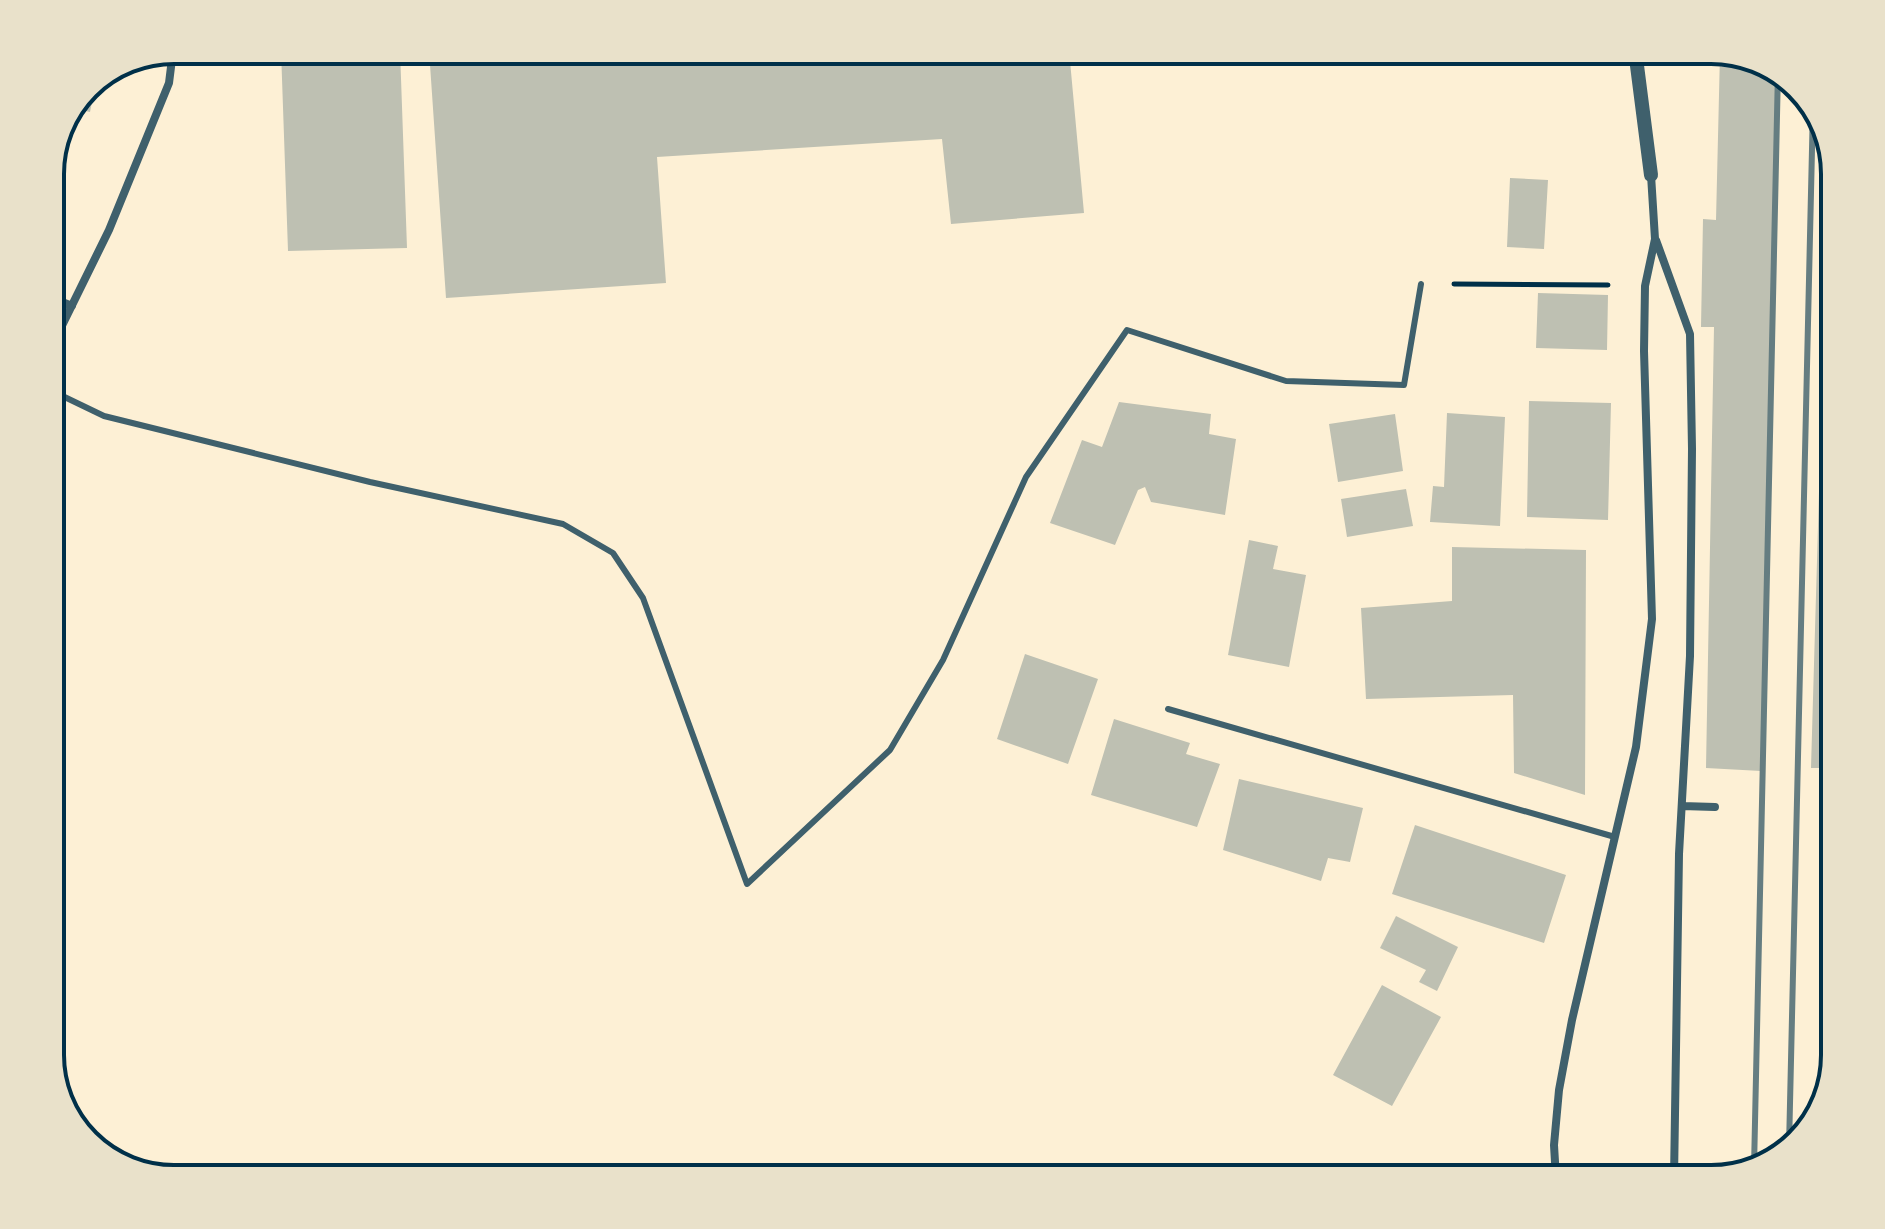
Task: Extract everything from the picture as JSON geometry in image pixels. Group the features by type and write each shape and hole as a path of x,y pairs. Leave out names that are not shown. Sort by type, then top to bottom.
{"street":[{"path":"64,322 109,230 169,83 171,64"},
{"path":"1555,1165 1559,1090 1572,1020 1636,747 1652,619 1644,351 1645,286 1655,239 1651,175 1637,64"},
{"path":"1655,239 1690,334 1690,656 1682,806 1674,1165"},
{"path":"64,303 72,306"},
{"path":"1682,806 1715,807"}],"lane":[{"path":"64,397 104,416 370,482 563,524 613,553 643,598 747,884 890,750 943,660 1026,477 1127,330 1286,381 1404,385 1421,284"},
{"path":"1168,709 1615,837"}],"path":[{"path":"1421,284 1645,286"}],"building":[{"path":"281,64 400,64 407,248 288,251"},
{"path":"430,64 1070,64 1084,213 951,224 942,139 657,157 666,283 446,298"},
{"path":"1720,65 1753,72 1777,86 1761,771 1706,768 1714,327 1701,327 1703,219 1716,220"},
{"path":"1510,178 1548,180 1544,249 1507,247"},
{"path":"1538,293 1608,295 1607,350 1536,348"},
{"path":"1529,401 1611,403 1608,520 1527,517"},
{"path":"1119,402 1211,414 1209,434 1236,439 1225,515 1151,502 1145,487 1138,490 1115,545 1050,523 1082,440 1102,447"},
{"path":"1447,413 1505,417 1500,526 1430,522 1433,486 1444,487"},
{"path":"1395,414 1403,471 1338,482 1329,424"},
{"path":"1821,422 1821,768 1811,768"},
{"path":"1406,489 1413,526 1347,537 1341,499"},
{"path":"1249,540 1278,546 1273,569 1306,575 1289,667 1228,655"},
{"path":"1452,547 1586,550 1585,795 1514,773 1513,695 1366,699 1361,608 1452,601"},
{"path":"1025,654 1098,679 1068,764 997,739"},
{"path":"1114,719 1190,743 1186,754 1220,764 1197,827 1091,795"},
{"path":"1239,779 1363,808 1350,862 1328,858 1321,881 1223,850"},
{"path":"1415,825 1566,875 1544,943 1392,894"},
{"path":"1396,916 1458,947 1437,991 1419,982 1426,970 1380,948"},
{"path":"1382,985 1441,1017 1392,1106 1333,1075"}],"railway":[{"path":"1754,1156 1778,87"},
{"path":"1789,1132 1812,132"}]}
